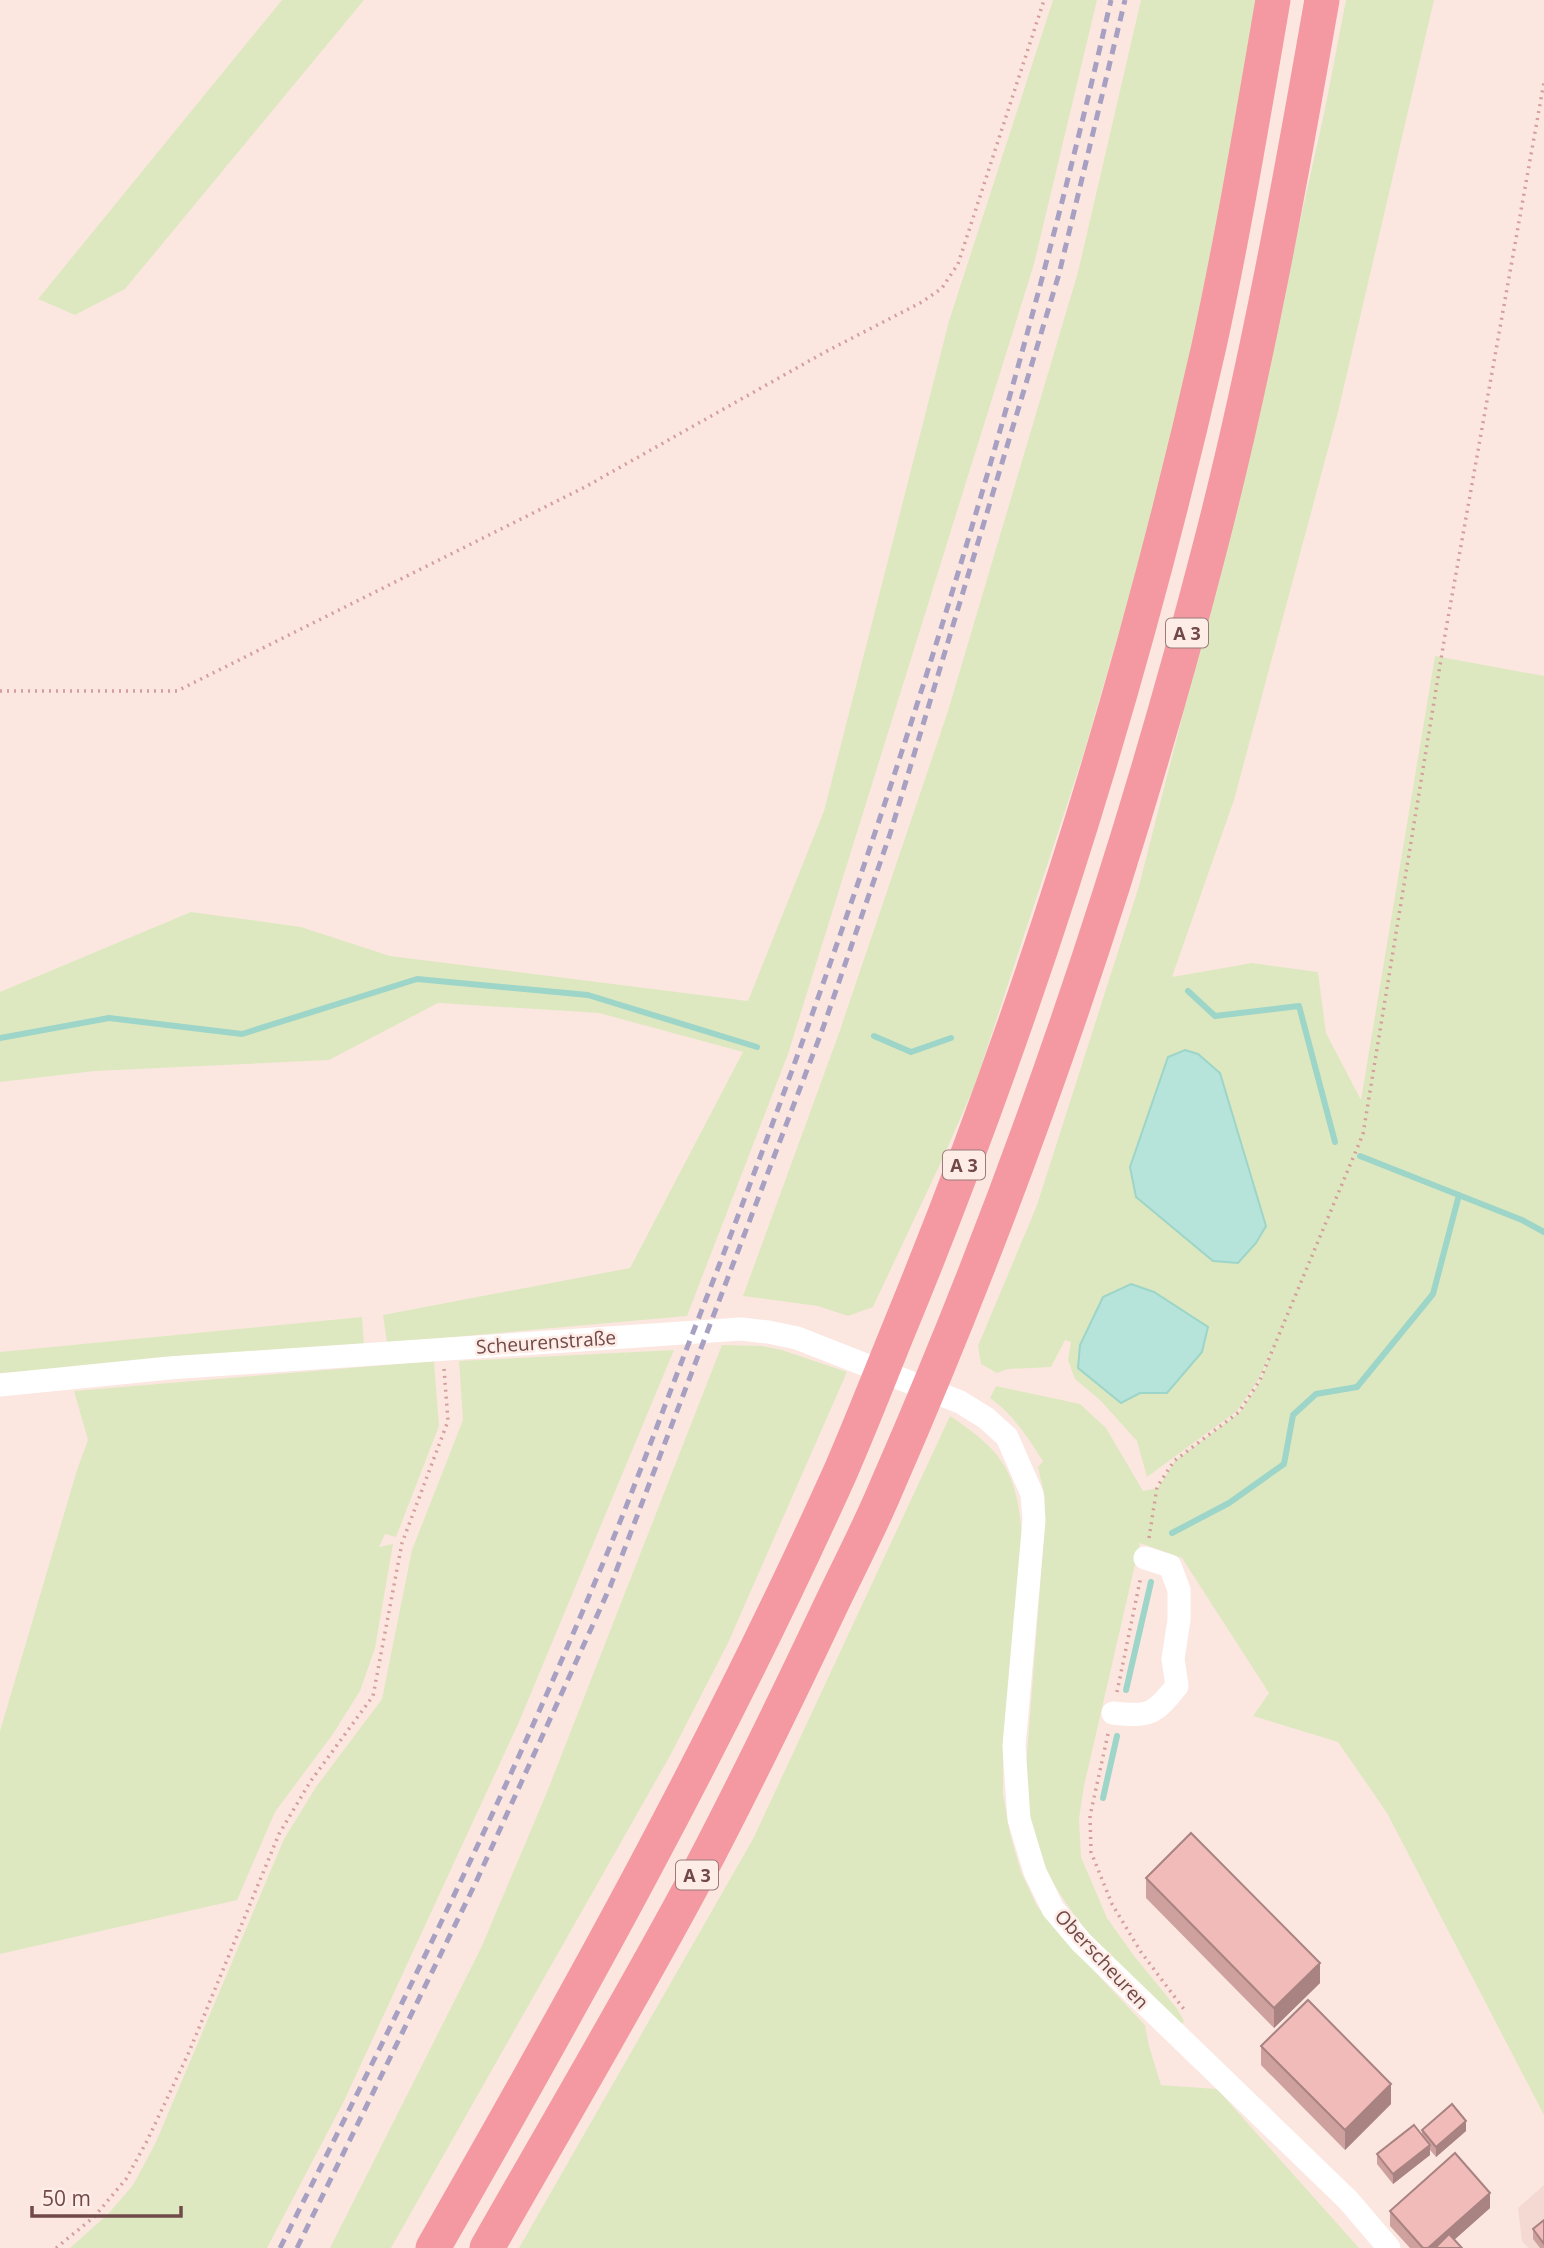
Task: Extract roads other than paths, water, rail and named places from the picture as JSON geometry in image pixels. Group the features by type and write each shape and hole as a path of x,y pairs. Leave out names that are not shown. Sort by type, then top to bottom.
{"highway":[{"name":"A 3","path":"433,2248 545,2053 653,1856 740,1685 839,1473 940,1230 1002,1063 1062,889 1114,717 1166,524 1209,344 1241,187 1273,0"},
{"name":"A 3","path":"487,2248 695,1880 784,1704 886,1490 996,1223 1108,905 1160,732 1211,544 1255,356 1322,0"}],"street":[{"name":"Scheurenstraße","path":"0,1385 169,1368 741,1329 797,1338 960,1402 986,1418 1007,1437 1032,1494"},
{"name":"Oberscheuren","path":"1032,1494 1034,1520 1014,1746 1019,1819 1035,1872 1053,1909 1081,1942 1348,2200 1389,2248"},
{"path":"1112,1713 1140,1716 1160,1707 1177,1686 1173,1659 1179,1620 1179,1590 1170,1566 1145,1558"}],"water":[{"path":"1185,1050 1198,1054 1220,1073 1266,1226 1256,1243 1238,1263 1213,1261 1136,1197 1130,1167 1168,1057"},
{"path":"1131,1284 1154,1292 1208,1327 1202,1352 1167,1393 1140,1393 1121,1403 1078,1368 1080,1345 1103,1297"}],"waterway":[{"path":"0,1038 109,1018 242,1034 417,979 588,995 757,1047"},
{"path":"1188,991 1215,1016 1299,1006 1335,1142"},
{"path":"874,1036 911,1052 951,1038"},
{"path":"1360,1156 1522,1220 1544,1232"},
{"path":"1172,1533 1229,1503 1284,1464 1293,1415 1316,1394 1357,1387 1433,1294 1459,1195"},
{"path":"1126,1690 1151,1582"},
{"path":"1103,1798 1117,1736"}],"railway":[{"path":"280,2248 443,1918 559,1667 620,1521 755,1172 872,842 978,508 1026,339 1111,0"},
{"path":"297,2248 476,1882 610,1587 823,1028 890,834 1059,274 1125,0"}]}
